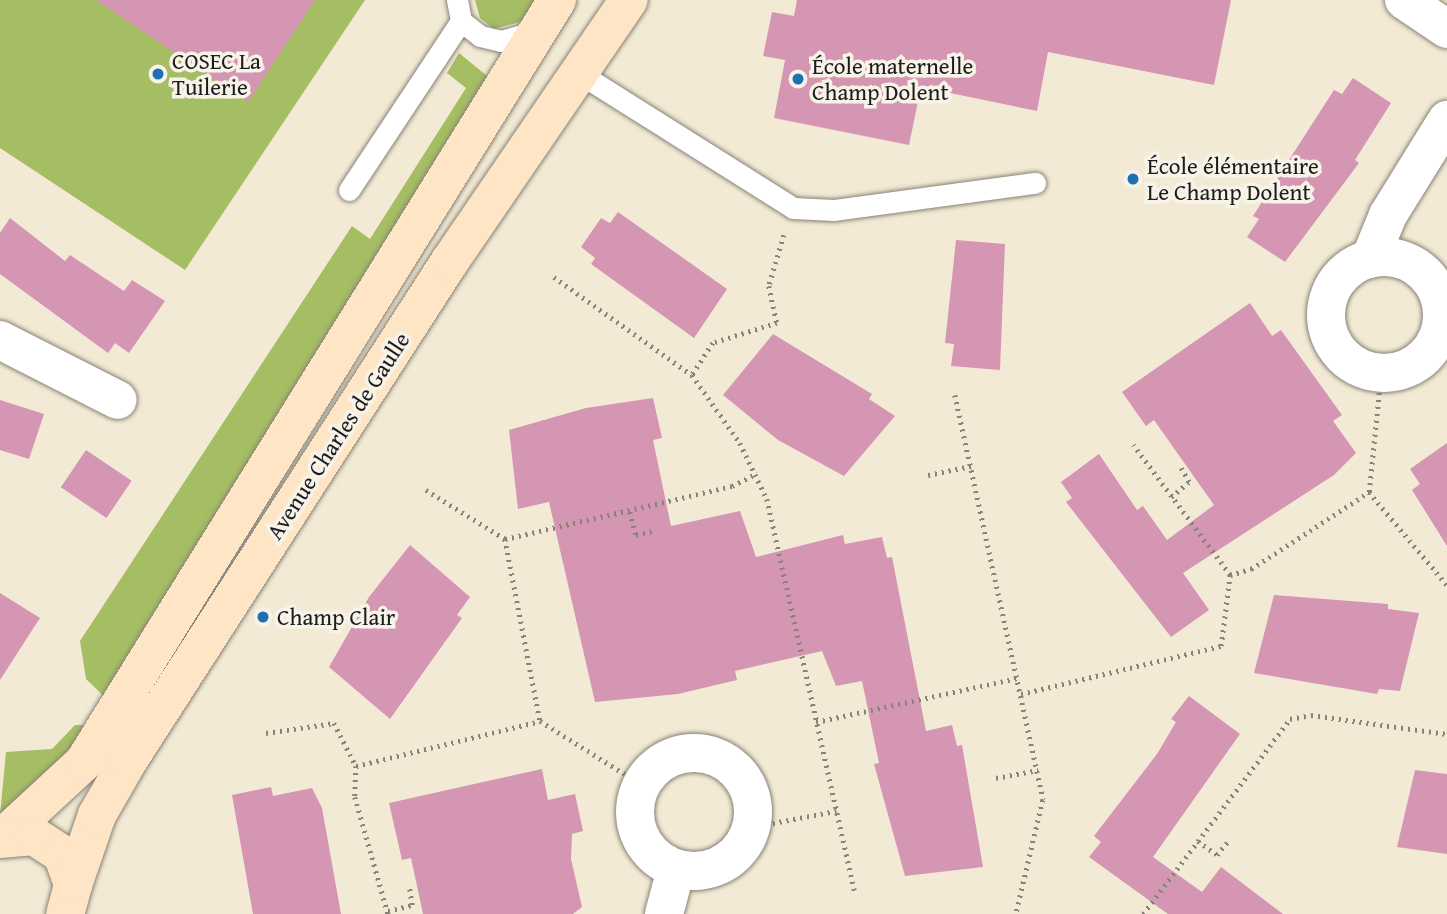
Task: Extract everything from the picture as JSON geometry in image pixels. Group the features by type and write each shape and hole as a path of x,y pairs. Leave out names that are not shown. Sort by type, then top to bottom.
{"main road":[{"name":"Avenue Charles de Gaulle","path":"73,904 97,815 128,761 629,0"},
{"name":"Avenue Charles de Gaulle","path":"1,839 84,762 547,15"},
{"name":"Avenue Charles de Gaulle","path":"1,839 18,835 50,844 62,854 73,904"}],"street":[{"path":"1404,0 1447,29"},
{"path":"1370,259 1416,266 1442,306 1431,350 1409,368 1381,373 1348,360 1327,326 1336,284 1370,259 1388,215 1447,120"},
{"path":"0,340 118,400"},
{"path":"709,754 740,774 749,790 752,827 744,845 722,864 695,872 676,869 644,846 636,828 641,784 670,757 709,754"},
{"path":"664,914 676,869"}],"lane":[{"path":"349,190 459,10 480,36 501,41 547,15"},
{"path":"579,73 793,208 834,210 1035,183"}],"path":[{"path":"692,375 713,343 777,323 769,286 793,208"},
{"path":"554,277 692,375 757,473 855,893"},
{"path":"1381,373 1369,492 1447,585"},
{"path":"955,395 1043,800 1016,914"},
{"path":"1021,694 1212,652 1221,646 1226,629 1230,575 1133,445"},
{"path":"1171,497 1189,482 1179,465"},
{"path":"928,475 971,466"},
{"path":"426,490 505,539 630,512 732,486 757,473"},
{"path":"1230,575 1251,569 1369,492"},
{"path":"630,512 636,535 653,531"},
{"path":"505,539 540,721"},
{"path":"816,722 1017,678"},
{"path":"1143,914 1295,716 1447,734"},
{"path":"356,766 540,721 641,784"},
{"path":"265,733 334,723 356,766 355,797 388,913 412,905 409,885"},
{"path":"996,778 1038,770"},
{"path":"752,827 836,811"},
{"path":"1198,841 1217,855 1228,841"}],"green space":[{"name":"COSEC La Tuilerie","path":"0,0 365,0 185,270 0,148"},
{"path":"475,0 540,0 523,21 494,29 480,18"},
{"path":"459,53 492,80 111,703 86,679 80,641 352,226 370,239 466,88 447,73"},
{"path":"75,725 97,725 0,815 6,752 52,749"}],"building":[{"path":"96,0 315,0 248,102"},
{"path":"797,0 1231,0 1214,85 1048,52 1037,111 921,87 909,145 774,118 785,60 763,56 772,12 794,16"},
{"path":"1353,78 1391,103 1355,160 1359,163 1285,262 1247,237 1259,219 1253,216 1334,90 1342,94"},
{"path":"618,212 727,289 694,338 591,264 595,258 581,247 601,218 610,223"},
{"path":"10,218 65,261 70,255 124,291 132,280 165,301 129,353 115,343 108,353 0,274 0,233"},
{"path":"956,240 1005,244 1000,370 951,366 954,344 945,343"},
{"path":"1250,303 1272,336 1281,330 1342,415 1333,421 1356,453 1334,475 1183,573 1209,610 1171,637 1066,502 1072,498 1061,482 1099,454 1137,510 1143,506 1167,540 1214,505 1154,420 1146,426 1122,392"},
{"path":"773,334 872,394 869,399 895,416 844,476 778,440 723,395"},
{"path":"653,398 662,438 653,440 671,526 740,511 756,557 843,535 845,544 882,537 887,558 892,557 926,731 952,725 957,746 962,745 983,867 905,876 874,764 879,763 862,681 836,686 822,651 735,671 737,680 678,694 595,702 549,502 518,509 509,430 586,408"},
{"path":"0,400 44,414 29,459 0,450"},
{"path":"1447,443 1447,546 1412,490 1420,484 1410,469"},
{"path":"86,450 132,481 106,518 61,487"},
{"path":"410,545 470,597 457,615 462,618 390,719 329,667 369,597"},
{"path":"0,593 40,618 0,680"},
{"path":"1274,595 1388,604 1388,609 1419,613 1400,691 1379,689 1377,694 1254,673"},
{"path":"1189,696 1240,734 1153,857 1202,892 1221,867 1283,914 1168,914 1089,857 1101,842 1094,836 1157,754 1176,722 1171,719"},
{"path":"542,769 548,800 575,794 583,831 572,834 571,859 582,907 573,914 423,914 411,858 402,860 389,803"},
{"path":"1415,770 1447,774 1447,854 1397,847"},
{"path":"271,787 273,796 312,788 322,808 341,914 253,914 232,795"}],"place":[{"name":"COSEC La Tuilerie","path":"158,74"},
{"name":"École maternelle Champ Dolent","path":"798,79"},
{"name":"École élémentaire Le Champ Dolent","path":"1133,179"},
{"name":"Champ Clair","path":"263,617"}]}
